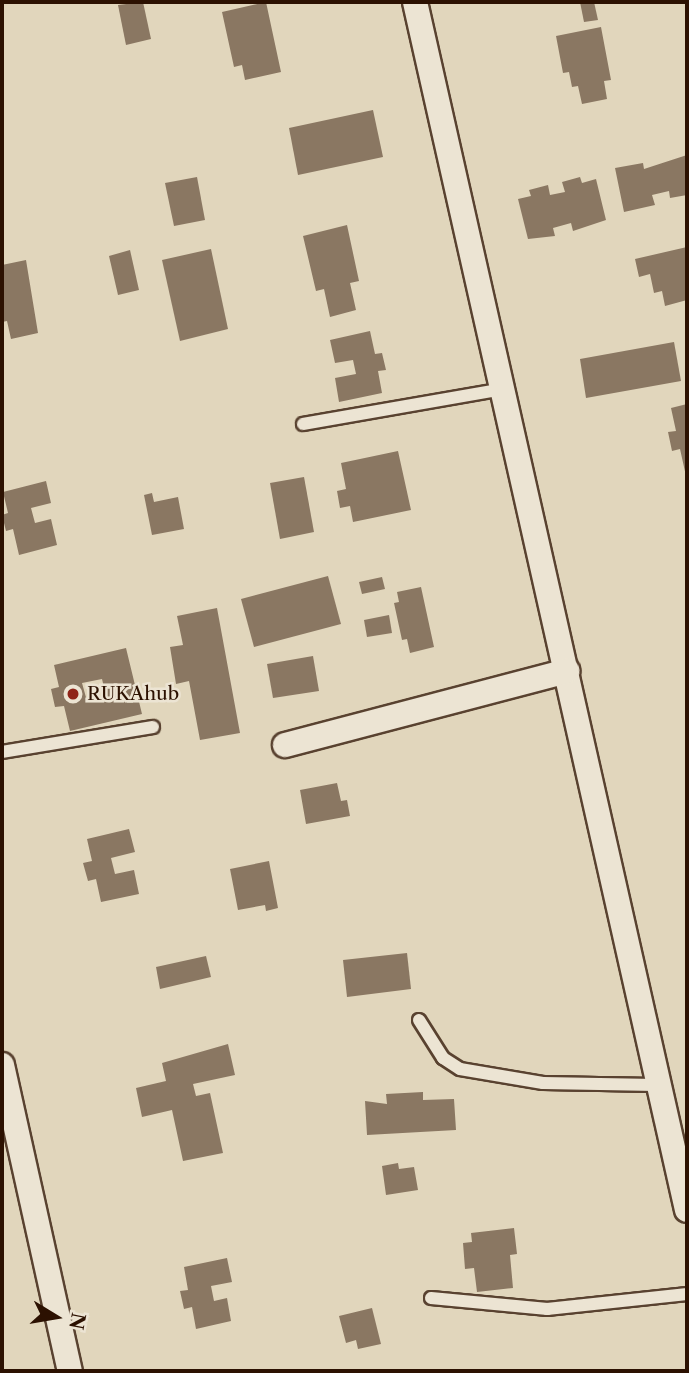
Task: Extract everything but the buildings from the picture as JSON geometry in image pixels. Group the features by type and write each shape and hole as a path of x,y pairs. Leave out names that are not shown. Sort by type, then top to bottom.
{"street":[{"path":"415,2 505,389 687,1210"},
{"path":"285,745 567,671"},
{"path":"2,1065 70,1371"}],"lane":[{"path":"303,424 505,389"},
{"path":"2,752 153,727"},
{"path":"419,1020 443,1058 460,1069 543,1083 660,1085"},
{"path":"431,1298 547,1309 687,1294"}],"place":[{"name":"RUKAhub","path":"73,694"}]}
